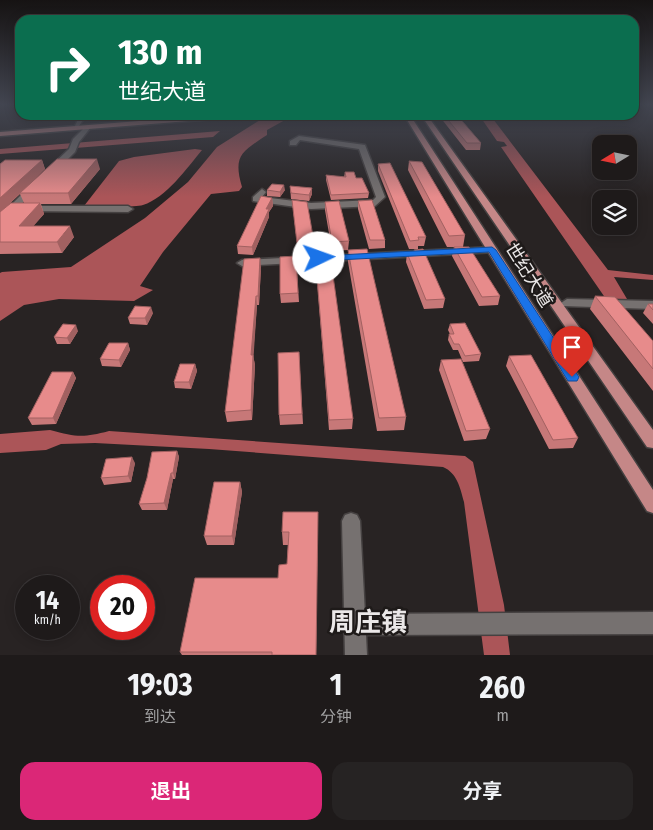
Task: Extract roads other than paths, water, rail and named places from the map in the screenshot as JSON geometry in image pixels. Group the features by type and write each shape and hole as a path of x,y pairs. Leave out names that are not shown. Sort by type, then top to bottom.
{"main road":[{"name":"世纪大道","path":"420,136 653,505"},
{"name":"世纪大道","path":"438,136 653,442"}],"street":[{"path":"48,174 72,150 81,136"},
{"path":"262,192 256,200 311,206 375,203 381,197 362,147 299,138 293,143"},
{"path":"0,221 40,181"},
{"path":"12,209 128,209"},
{"path":"242,262 492,250"},
{"path":"567,303 653,305"},
{"path":"351,521 356,655"},
{"path":"355,625 653,623"}],"district":[{"name":"周庄镇","path":"368,622"}]}
